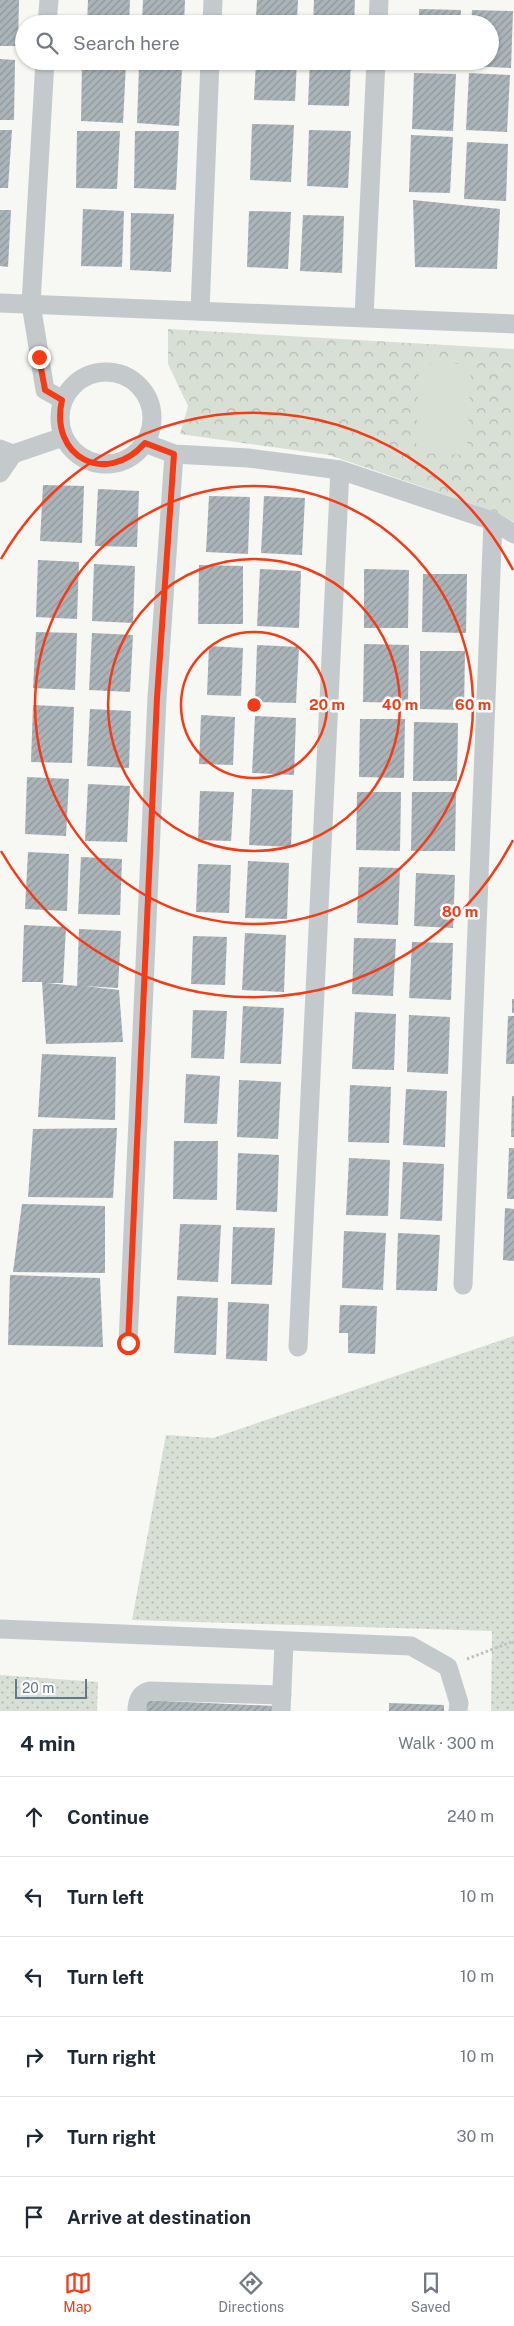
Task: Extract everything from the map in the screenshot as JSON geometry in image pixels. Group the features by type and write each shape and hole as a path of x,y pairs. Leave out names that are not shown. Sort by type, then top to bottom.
{"street":[{"path":"48,15 49,0"},
{"path":"212,15 213,0"},
{"path":"378,15 379,0"},
{"path":"44,70 31,304 45,390 62,400"},
{"path":"200,311 210,70"},
{"path":"364,317 376,70"},
{"path":"0,303 514,324"},
{"path":"97,372 113,372 127,377 140,386 148,399 152,414 151,429 145,443 135,454 121,462 106,465 91,462 77,455 63,437 59,415 62,400 71,387 82,378 97,372"},
{"path":"0,473 6,451 63,437"},
{"path":"145,443 174,454 248,458 340,470 493,521 514,534"},
{"path":"128,1343 157,698 174,454"},
{"path":"298,1347 340,470"},
{"path":"463,1285 493,521"},
{"path":"0,1629 284,1643 411,1646 448,1667 459,1703 458,1711"},
{"path":"137,1711 137,1701 143,1693 149,1691 282,1703 284,1643"}],"path":[{"path":"448,1667 514,1641"}],"green space":[{"path":"168,329 514,349 514,522 496,512 329,455 180,434 188,406 168,364"},
{"path":"419,363 471,364 467,455 416,453"},
{"path":"514,1336 514,1711 491,1711 492,1631 132,1620 166,1435 213,1438"},
{"path":"0,1675 98,1682 97,1711 0,1711"}],"building":[{"path":"0,0 19,0 19,15 15,15 15,46 0,46"},
{"path":"88,0 130,0 129,15 87,15"},
{"path":"143,0 185,0 184,15 142,15"},
{"path":"257,0 298,0 297,15 256,15"},
{"path":"314,0 355,0 354,15 313,15"},
{"path":"419,9 461,10 461,15 419,15"},
{"path":"472,10 513,11 511,68 499,67 499,15 472,15"},
{"path":"0,59 15,60 14,120 0,120"},
{"path":"82,70 126,70 123,123 81,121"},
{"path":"139,70 182,70 179,126 137,123"},
{"path":"256,70 297,70 295,101 254,100"},
{"path":"310,70 351,70 349,106 308,105"},
{"path":"414,73 456,74 453,131 412,129"},
{"path":"469,73 510,75 507,132 466,130"},
{"path":"252,124 294,125 291,182 250,180"},
{"path":"0,130 12,130 8,188 0,188"},
{"path":"309,130 351,131 348,188 307,186"},
{"path":"77,131 120,131 117,189 76,188"},
{"path":"135,131 179,131 176,190 134,188"},
{"path":"411,135 453,137 450,193 409,192"},
{"path":"467,142 508,144 506,201 464,199"},
{"path":"413,200 500,209 497,269 415,267"},
{"path":"83,209 124,211 122,267 81,266"},
{"path":"0,210 11,210 8,267 0,266"},
{"path":"249,211 291,212 288,269 247,267"},
{"path":"131,213 174,214 171,272 130,270"},
{"path":"303,215 344,216 342,273 300,271"},
{"path":"43,485 84,486 82,543 40,541"},
{"path":"98,489 139,491 137,547 95,546"},
{"path":"209,496 250,497 248,554 206,552"},
{"path":"264,496 305,498 302,555 261,553"},
{"path":"38,560 79,562 77,619 36,617"},
{"path":"94,564 135,566 133,623 92,621"},
{"path":"199,565 243,566 243,624 198,624"},
{"path":"260,569 301,571 299,628 257,626"},
{"path":"364,569 409,570 408,628 364,628"},
{"path":"423,574 467,574 466,633 422,632"},
{"path":"36,632 77,633 75,690 33,688"},
{"path":"92,633 133,635 130,692 89,690"},
{"path":"364,644 409,645 408,703 363,702"},
{"path":"257,645 299,647 296,703 255,702"},
{"path":"209,646 243,648 241,696 207,695"},
{"path":"420,651 465,651 464,710 420,709"},
{"path":"33,705 74,707 72,763 31,762"},
{"path":"90,709 131,711 129,768 87,766"},
{"path":"201,715 235,717 233,765 199,764"},
{"path":"255,716 296,718 294,775 252,773"},
{"path":"360,719 405,719 404,778 359,777"},
{"path":"414,722 458,723 457,781 413,781"},
{"path":"27,777 69,779 66,836 25,834"},
{"path":"88,784 130,786 127,842 85,841"},
{"path":"252,789 293,790 291,847 249,845"},
{"path":"200,791 234,792 231,841 198,840"},
{"path":"357,792 401,792 400,851 356,850"},
{"path":"412,792 456,792 455,851 411,851"},
{"path":"28,852 69,854 67,911 25,909"},
{"path":"81,857 122,859 120,915 78,914"},
{"path":"248,861 289,863 287,919 245,918"},
{"path":"198,864 231,865 229,913 196,912"},
{"path":"359,867 400,868 398,925 357,923"},
{"path":"416,873 455,875 453,928 414,926"},
{"path":"24,925 66,927 63,983 47,983 77,986 79,929 121,931 118,988 84,986 119,990 123,1042 46,1044 42,982 22,982"},
{"path":"245,933 286,935 284,992 242,990"},
{"path":"193,936 227,937 225,985 191,984"},
{"path":"354,938 396,939 393,996 352,994"},
{"path":"412,942 453,943 451,1000 409,998"},
{"path":"512,999 514,999 514,1013 512,1013"},
{"path":"243,1006 284,1008 281,1064 240,1063"},
{"path":"193,1010 227,1011 224,1059 191,1058"},
{"path":"355,1012 396,1014 394,1070 352,1069"},
{"path":"409,1015 450,1017 448,1074 407,1072"},
{"path":"508,1016 514,1016 514,1064 506,1064"},
{"path":"42,1054 116,1057 115,1120 38,1117"},
{"path":"186,1074 220,1076 217,1124 184,1123"},
{"path":"239,1080 281,1082 278,1139 237,1137"},
{"path":"350,1085 391,1087 389,1143 348,1142"},
{"path":"406,1089 447,1091 445,1147 403,1145"},
{"path":"512,1096 514,1096 514,1137 511,1137"},
{"path":"117,1128 113,1198 28,1197 33,1129"},
{"path":"174,1141 218,1141 217,1200 173,1199"},
{"path":"509,1148 514,1148 514,1199 507,1199"},
{"path":"238,1153 279,1155 277,1212 236,1210"},
{"path":"349,1158 390,1160 388,1216 346,1215"},
{"path":"403,1162 444,1164 442,1221 400,1219"},
{"path":"22,1204 105,1206 105,1273 13,1272"},
{"path":"505,1208 514,1209 514,1261 503,1260"},
{"path":"180,1224 221,1225 218,1282 177,1280"},
{"path":"233,1227 275,1228 272,1285 231,1284"},
{"path":"344,1231 386,1233 383,1290 342,1288"},
{"path":"398,1233 440,1235 437,1291 396,1290"},
{"path":"10,1275 100,1278 103,1347 8,1345"},
{"path":"177,1296 218,1298 216,1355 174,1353"},
{"path":"228,1302 269,1304 267,1361 226,1359"},
{"path":"340,1305 377,1306 375,1354 348,1353 348,1333 339,1333"},
{"path":"141,1700 275,1706 275,1711 140,1711"},
{"path":"389,1703 444,1705 444,1711 389,1711"}],"route":[{"path":"39,357 45,390 62,400 59,415 60,430 67,444 77,455 91,462 106,465 121,462 135,454 145,443 174,454 157,698 128,1343"}]}
